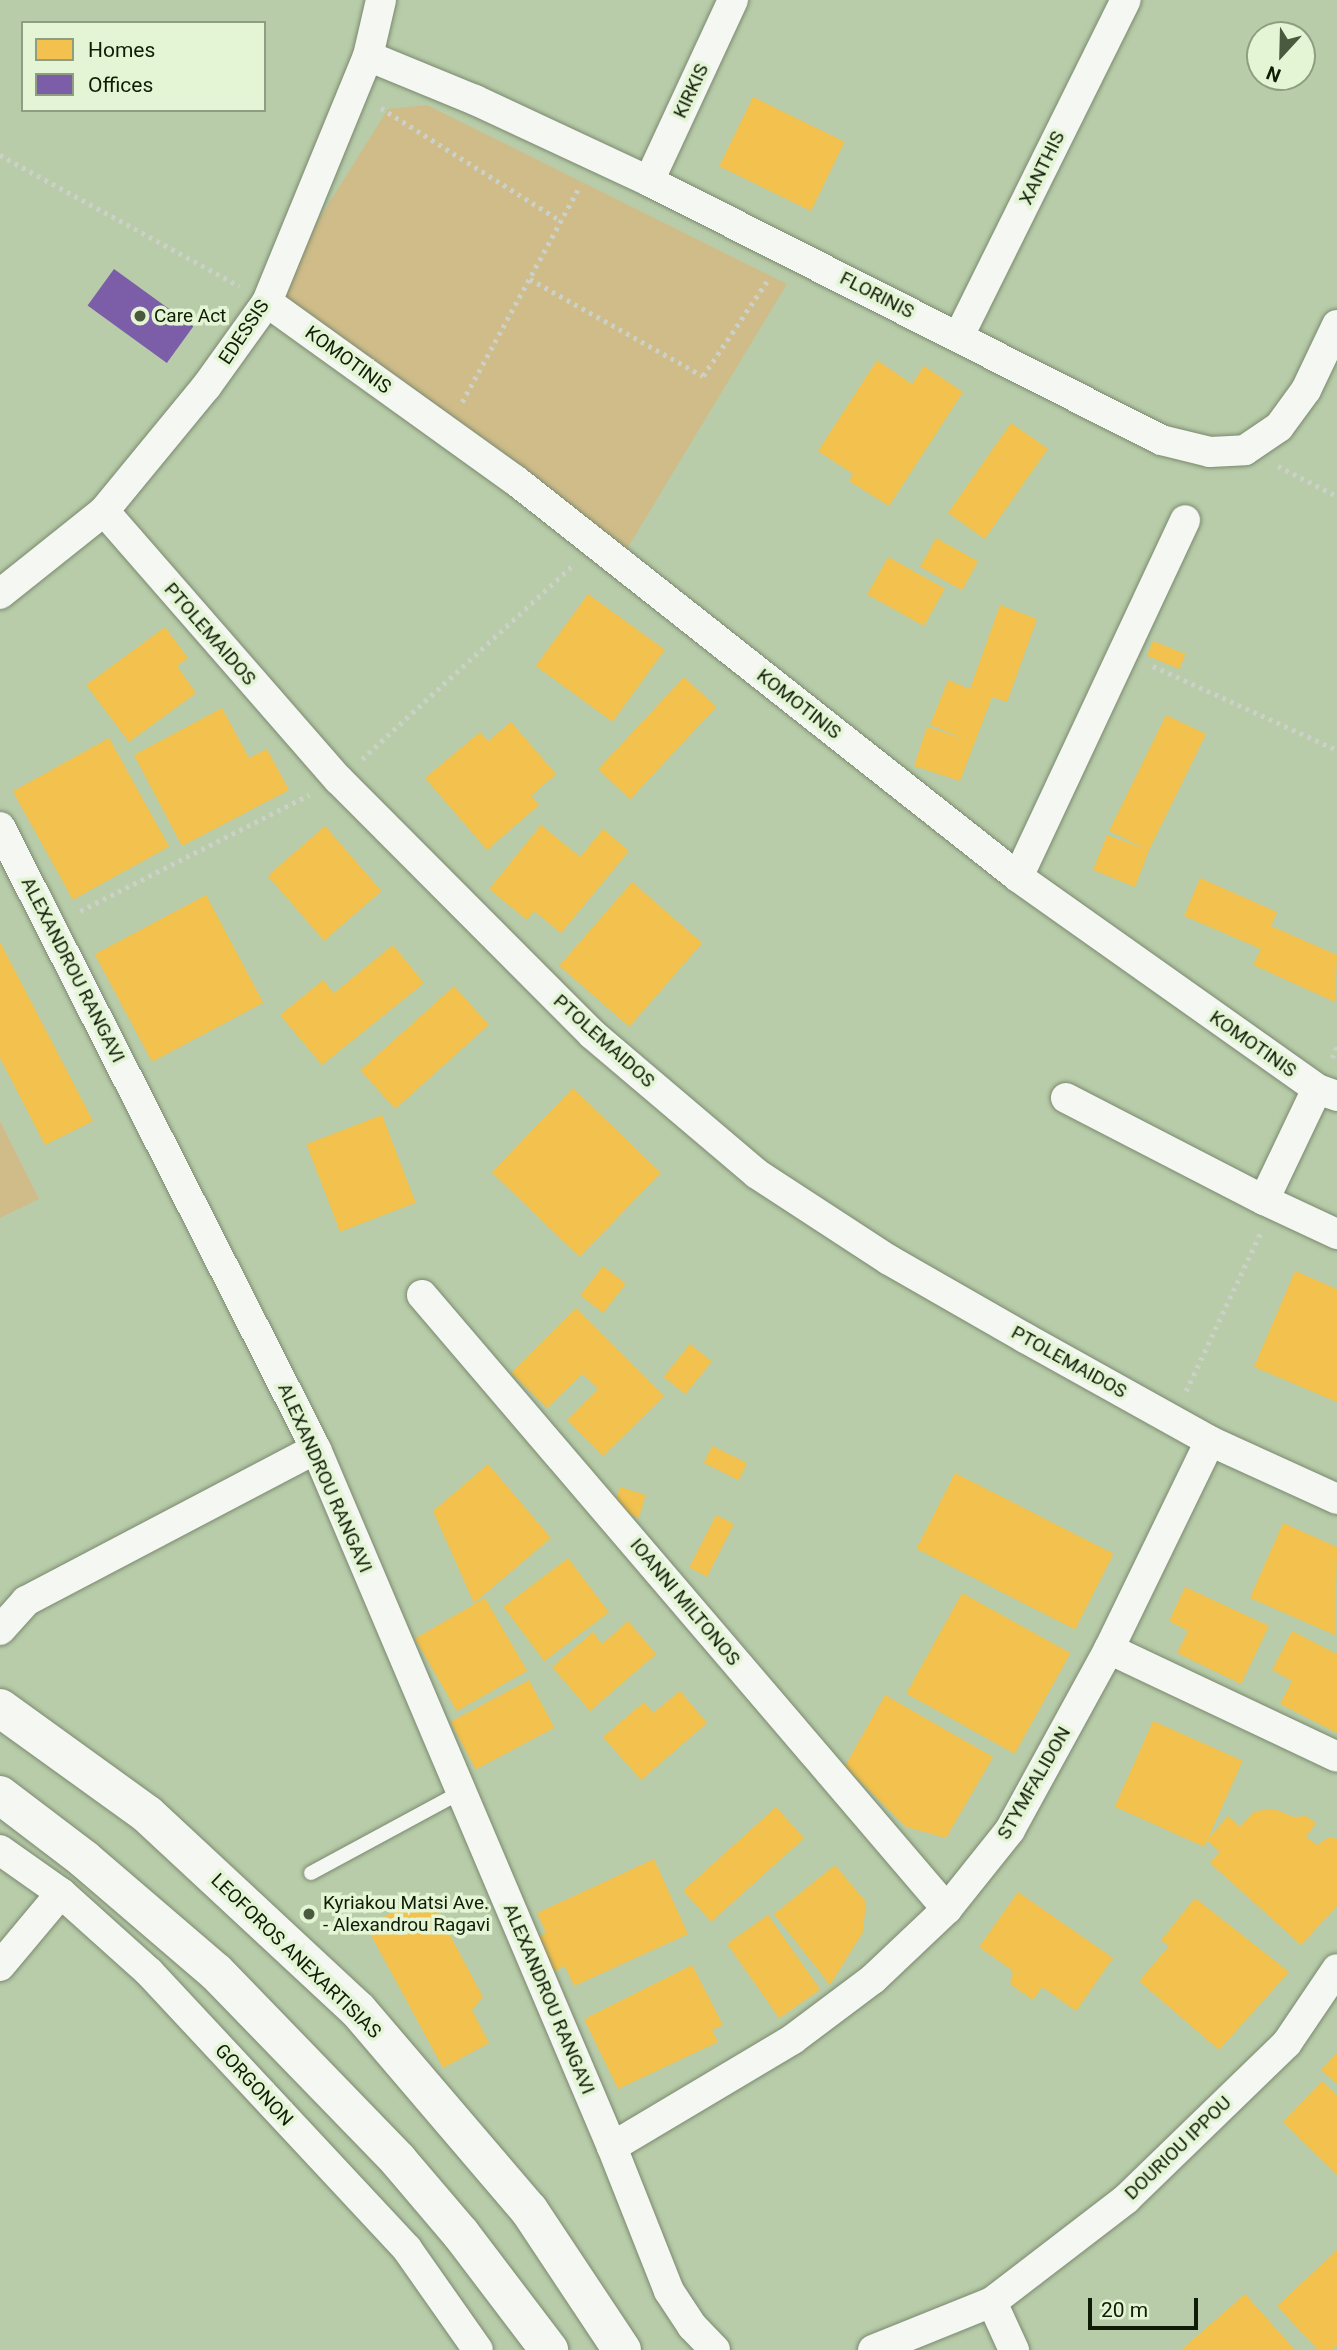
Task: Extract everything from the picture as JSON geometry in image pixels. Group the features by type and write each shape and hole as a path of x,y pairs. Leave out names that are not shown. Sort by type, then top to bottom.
{"main road":[{"name":"LEOFOROS ANEXARTISIAS","path":"0,1708 146,1814 358,2010 529,2210 622,2350"},
{"path":"0,1795 84,1859 216,1972 398,2160 461,2234 549,2350"}],"street":[{"name":"EDESSIS","path":"0,594 104,512 206,387 267,302 368,56 381,0"},
{"name":"KIRKIS","path":"649,181 733,0"},
{"name":"XANTHIS","path":"959,336 1126,0"},
{"name":"FLORINIS","path":"368,56 475,100 649,181 1161,440 1210,452 1245,450"},
{"name":"KOMOTINIS","path":"267,302 447,431 597,544 1018,877 1327,1093"},
{"path":"1245,450 1279,427 1306,390 1337,325"},
{"name":"PTOLEMAIDOS","path":"104,512 339,780 592,1034 757,1174 889,1260 1210,1441"},
{"path":"1018,877 1185,520"},
{"name":"ALEXANDROU RANGAVI","path":"0,827 316,1449 612,2147"},
{"path":"1269,1203 1327,1093"},
{"path":"1066,1098 1269,1203 1337,1234"},
{"name":"IOANNI MILTONOS","path":"422,1295 947,1909"},
{"path":"1210,1441 1337,1499"},
{"name":"STYMFALIDON","path":"612,2147 793,2039 873,1979 947,1909 1010,1830 1109,1648 1210,1441"},
{"path":"0,1630 26,1601 316,1449"},
{"path":"1109,1648 1337,1757"},
{"name":"GORGONON","path":"0,1850 61,1893 149,1972 407,2249 478,2350"},
{"path":"0,1966 61,1893"},
{"name":"DOURIOU IPPOU","path":"873,2350 992,2302 1126,2199 1287,2043 1337,1969"},
{"path":"612,2147 669,2291 692,2326 715,2350"},
{"path":"992,2302 1014,2350"}],"lane":[{"path":"311,1873 461,1792"}],"path":[{"path":"354,91 561,221"},
{"path":"0,155 267,302"},
{"path":"447,431 596,156"},
{"path":"530,279 703,376 787,250"},
{"path":"1245,450 1337,496"},
{"path":"51,926 339,780 597,544"},
{"path":"1124,652 1337,750"},
{"path":"1172,1420 1269,1203"}],"shaded area":[{"path":"427,105 787,284 619,562 267,302 388,109"},
{"path":"0,1121 39,1199 0,1218"}],"building: Homes":[{"path":"753,97 845,142 811,211 719,166"},
{"path":"877,360 912,384 924,366 963,392 889,506 849,481 853,474 818,451"},
{"path":"1011,423 1048,449 985,539 948,513"},
{"path":"936,538 978,561 962,590 920,567"},
{"path":"888,557 945,589 924,626 867,595"},
{"path":"588,594 665,650 613,722 536,666"},
{"path":"1000,605 1037,619 1007,702 992,697 960,781 914,766 927,727 965,739 930,725 948,680 970,689"},
{"path":"165,627 188,658 177,666 196,693 129,742 86,685"},
{"path":"1153,641 1185,654 1179,669 1147,656"},
{"path":"684,677 716,707 630,799 598,769"},
{"path":"222,708 249,758 267,749 289,790 182,846 134,755"},
{"path":"1166,715 1206,734 1149,850 1135,887 1093,870 1107,835 1146,849 1109,831"},
{"path":"511,722 556,774 531,796 539,805 487,850 425,778 480,732 488,741"},
{"path":"109,738 169,846 73,900 13,791"},
{"path":"541,825 580,857 603,829 629,851 561,933 534,911 527,920 489,889"},
{"path":"325,826 381,891 324,941 268,876"},
{"path":"1200,878 1277,912 1271,926 1337,955 1335,1002 1253,965 1261,949 1184,916"},
{"path":"632,882 702,943 629,1027 559,966"},
{"path":"206,895 263,1003 152,1062 95,954"},
{"path":"0,942 93,1121 45,1145 0,1058"},
{"path":"393,945 424,983 322,1065 280,1015 323,980 334,993"},
{"path":"454,986 489,1025 395,1109 360,1070"},
{"path":"573,1088 661,1173 579,1257 492,1172"},
{"path":"382,1115 416,1203 340,1232 306,1144"},
{"path":"603,1266 626,1284 603,1313 580,1295"},
{"path":"1295,1271 1337,1289 1337,1402 1254,1367"},
{"path":"576,1308 664,1396 603,1456 567,1420 598,1389 582,1374 547,1408 511,1373"},
{"path":"690,1344 712,1362 685,1394 664,1377"},
{"path":"712,1446 747,1463 739,1480 704,1463"},
{"path":"488,1464 551,1538 474,1603 433,1511"},
{"path":"955,1473 1114,1554 1075,1630 916,1549"},
{"path":"620,1487 646,1495 639,1518 613,1510"},
{"path":"716,1515 734,1524 707,1577 689,1568"},
{"path":"1283,1523 1337,1547 1335,1635 1250,1598"},
{"path":"568,1558 609,1612 544,1661 503,1607"},
{"path":"1185,1587 1269,1626 1241,1684 1177,1653 1188,1631 1169,1621"},
{"path":"962,1593 1070,1653 1015,1754 906,1694"},
{"path":"485,1598 527,1671 457,1711 415,1638"},
{"path":"628,1621 656,1654 590,1711 552,1667 593,1632 602,1644"},
{"path":"1292,1631 1337,1654 1337,1733 1280,1704 1292,1681 1272,1670"},
{"path":"529,1680 554,1728 476,1769 450,1722"},
{"path":"680,1691 707,1723 641,1780 603,1737 644,1702 653,1713"},
{"path":"885,1695 993,1757 946,1838 906,1827 845,1766"},
{"path":"1153,1721 1243,1761 1204,1847 1115,1807"},
{"path":"776,1807 804,1838 711,1922 683,1891"},
{"path":"1274,1809 1294,1817 1306,1816 1316,1823 1306,1837 1317,1845 1329,1837 1337,1839 1337,1906 1301,1945 1210,1863 1220,1852 1207,1840 1228,1816 1240,1827 1255,1811"},
{"path":"654,1859 688,1934 574,1986 565,1966 549,1974 533,1939 546,1933 537,1913"},
{"path":"835,1865 866,1902 863,1932 830,1985 774,1914"},
{"path":"1018,1892 1113,1958 1076,2011 1042,1987 1033,2000 1010,1984 1013,1971 979,1947"},
{"path":"428,1894 483,1997 472,2010 489,2043 443,2068 366,1926"},
{"path":"1195,1898 1289,1972 1219,2050 1139,1981 1169,1946 1161,1940"},
{"path":"768,1915 820,1990 779,2018 727,1944"},
{"path":"692,1965 723,2025 712,2030 718,2042 618,2089 584,2019"},
{"path":"1337,2053 1337,2084 1321,2070"},
{"path":"1322,2081 1337,2095 1337,2175 1283,2122"},
{"path":"1337,2250 1337,2345 1332,2350 1318,2350 1277,2306"},
{"path":"1245,2294 1295,2350 1181,2350"}],"building: Offices":[{"name":"Care Act","path":"114,269 193,327 167,363 88,305"}],"place":[{"name":"Care Act","path":"140,316"},
{"name":"Kyriakou Matsi Ave. - Alexandrou Ragavi","path":"309,1914"}]}
